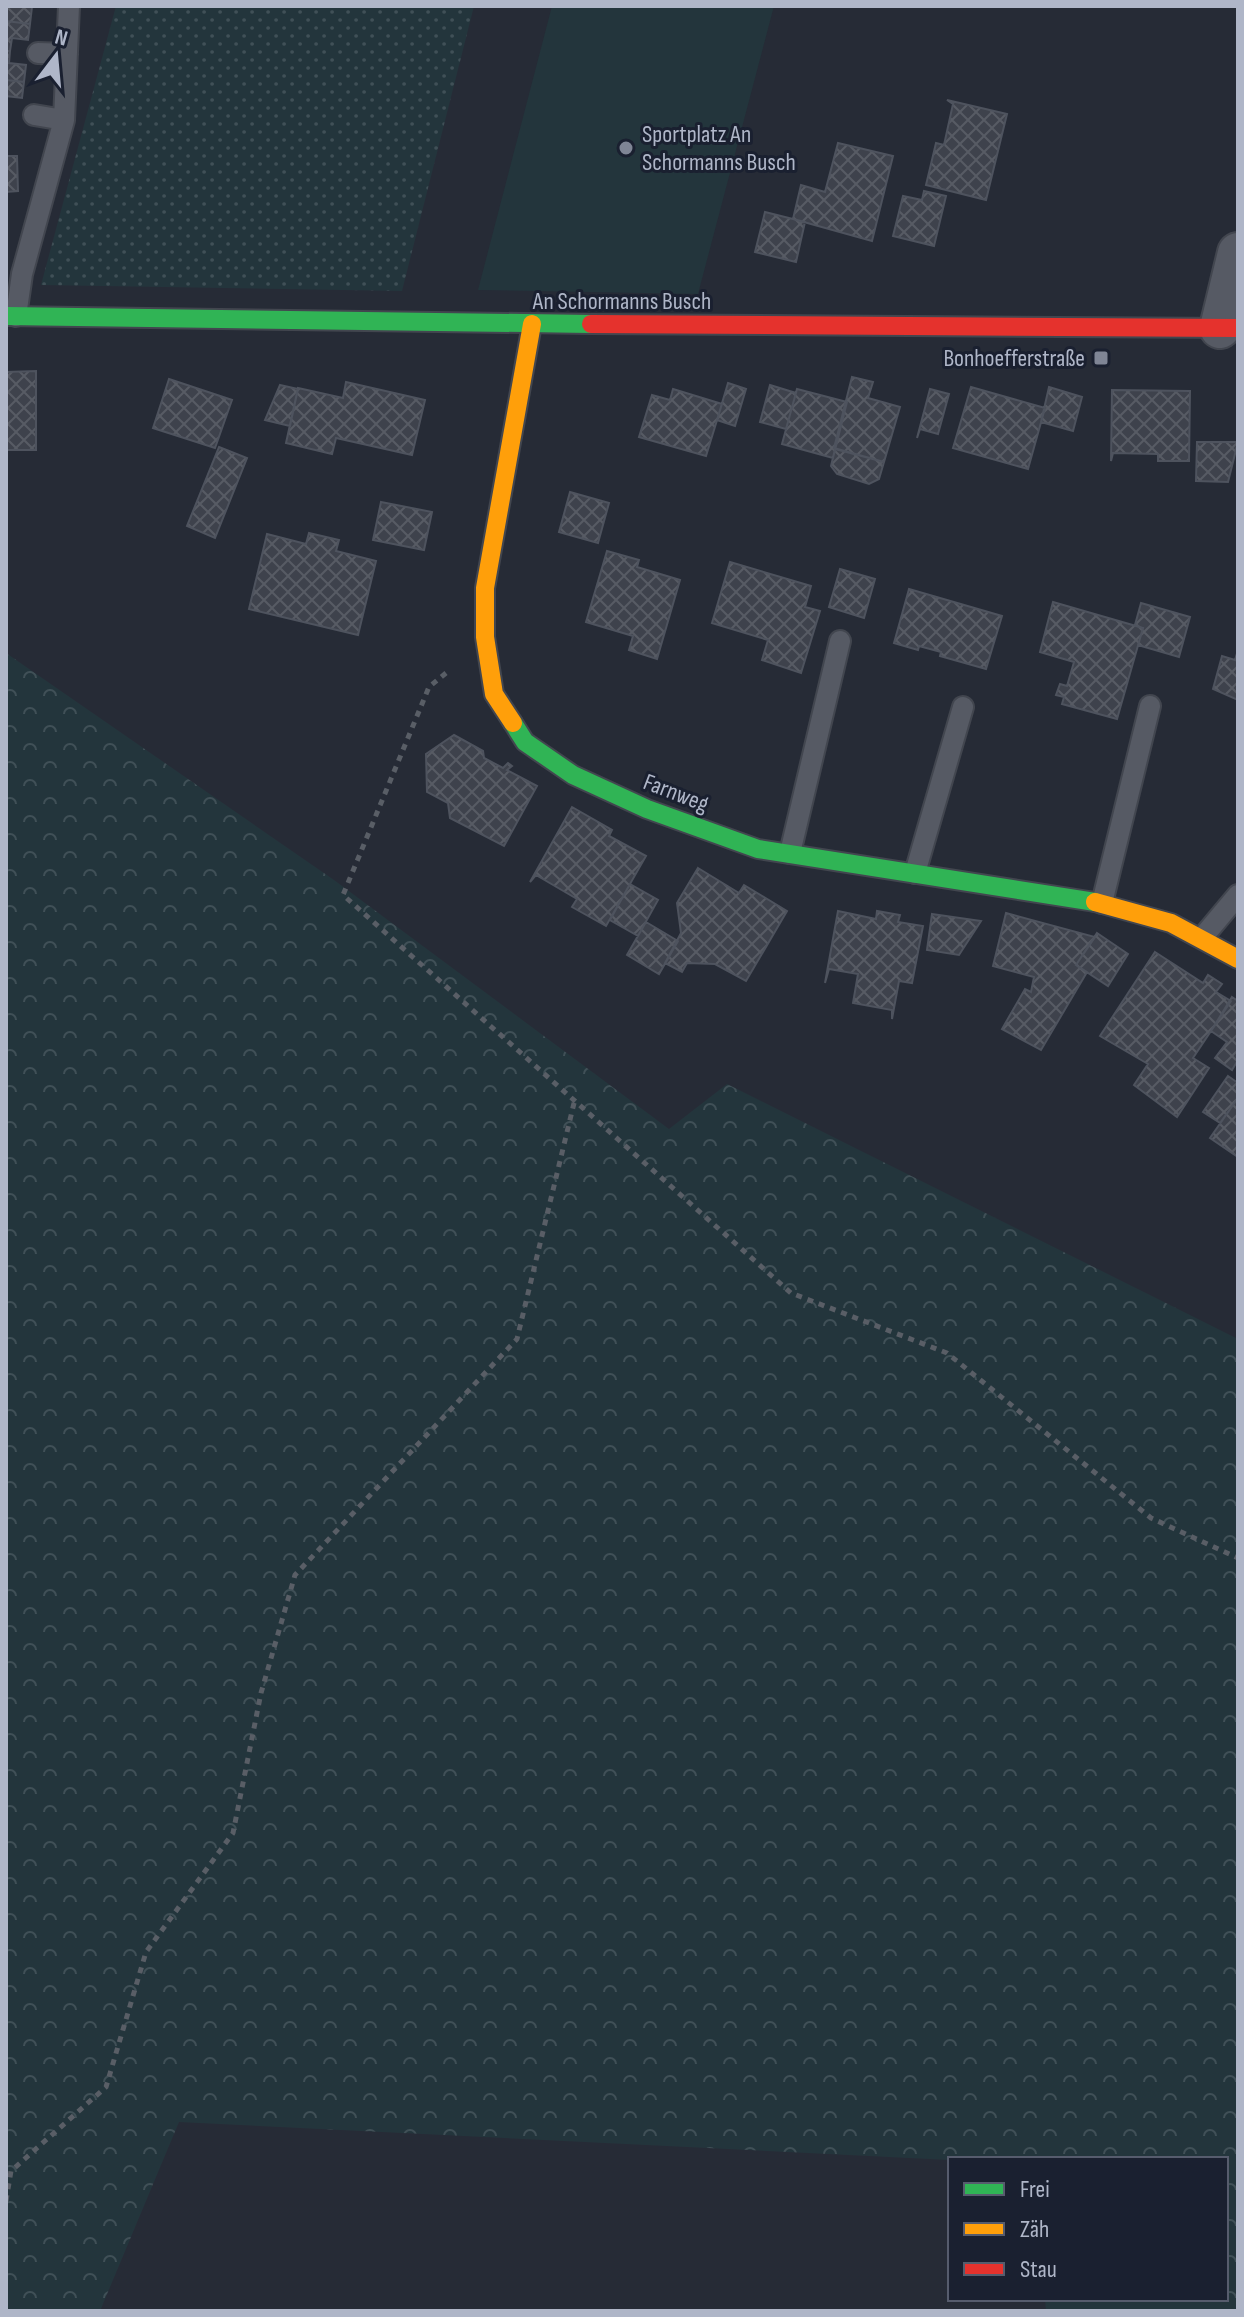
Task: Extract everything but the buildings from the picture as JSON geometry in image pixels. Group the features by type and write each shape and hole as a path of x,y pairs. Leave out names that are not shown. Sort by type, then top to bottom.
{"street":[{"path":"1229,328 1238,253"},
{"name":"An Schormanns Busch","path":"11,316 532,324 1229,328"},
{"name":"Farnweg","path":"532,324 485,588 485,637 494,694 525,742 573,775 647,809 758,849 1102,903 1171,923 1238,959"}],"lane":[{"path":"11,316 64,120 69,6"},
{"path":"38,53 67,54"},
{"path":"34,115 64,120"},
{"path":"790,853 840,641"},
{"path":"1102,903 1150,706"},
{"path":"915,873 963,707"},
{"path":"1202,938 1238,895"}],"path":[{"path":"485,637 429,687 343,895 791,1293 947,1353 1151,1518 1238,1558"},
{"path":"6,2201 8,2171 106,2087 146,1952 233,1833 261,1693 295,1575 517,1339 575,1099"}],"green space":[{"path":"116,6 474,6 402,291 41,285"},
{"name":"Sportplatz An Schormanns Busch","path":"552,6 774,6 698,294 478,290"},
{"path":"6,653 334,880 669,1129 727,1084 1238,1339 1238,2311 1046,2311 1045,2301 1228,2301 1228,2157 948,2157 948,2160 179,2122 100,2311 6,2311"}],"traffic: fast":[{"path":"6,316 591,324"},
{"path":"513,723 525,742 573,775 647,809 758,849 1095,902"}],"traffic: slow":[{"path":"513,723 494,694 485,637 485,588 532,324"},
{"path":"1095,902 1171,923 1238,959"}],"traffic: jam":[{"path":"591,324 1238,328"}],"place":[{"name":"Sportplatz An Schormanns Busch","path":"626,148"},
{"name":"Bonhoefferstraße","path":"1101,358"}]}
